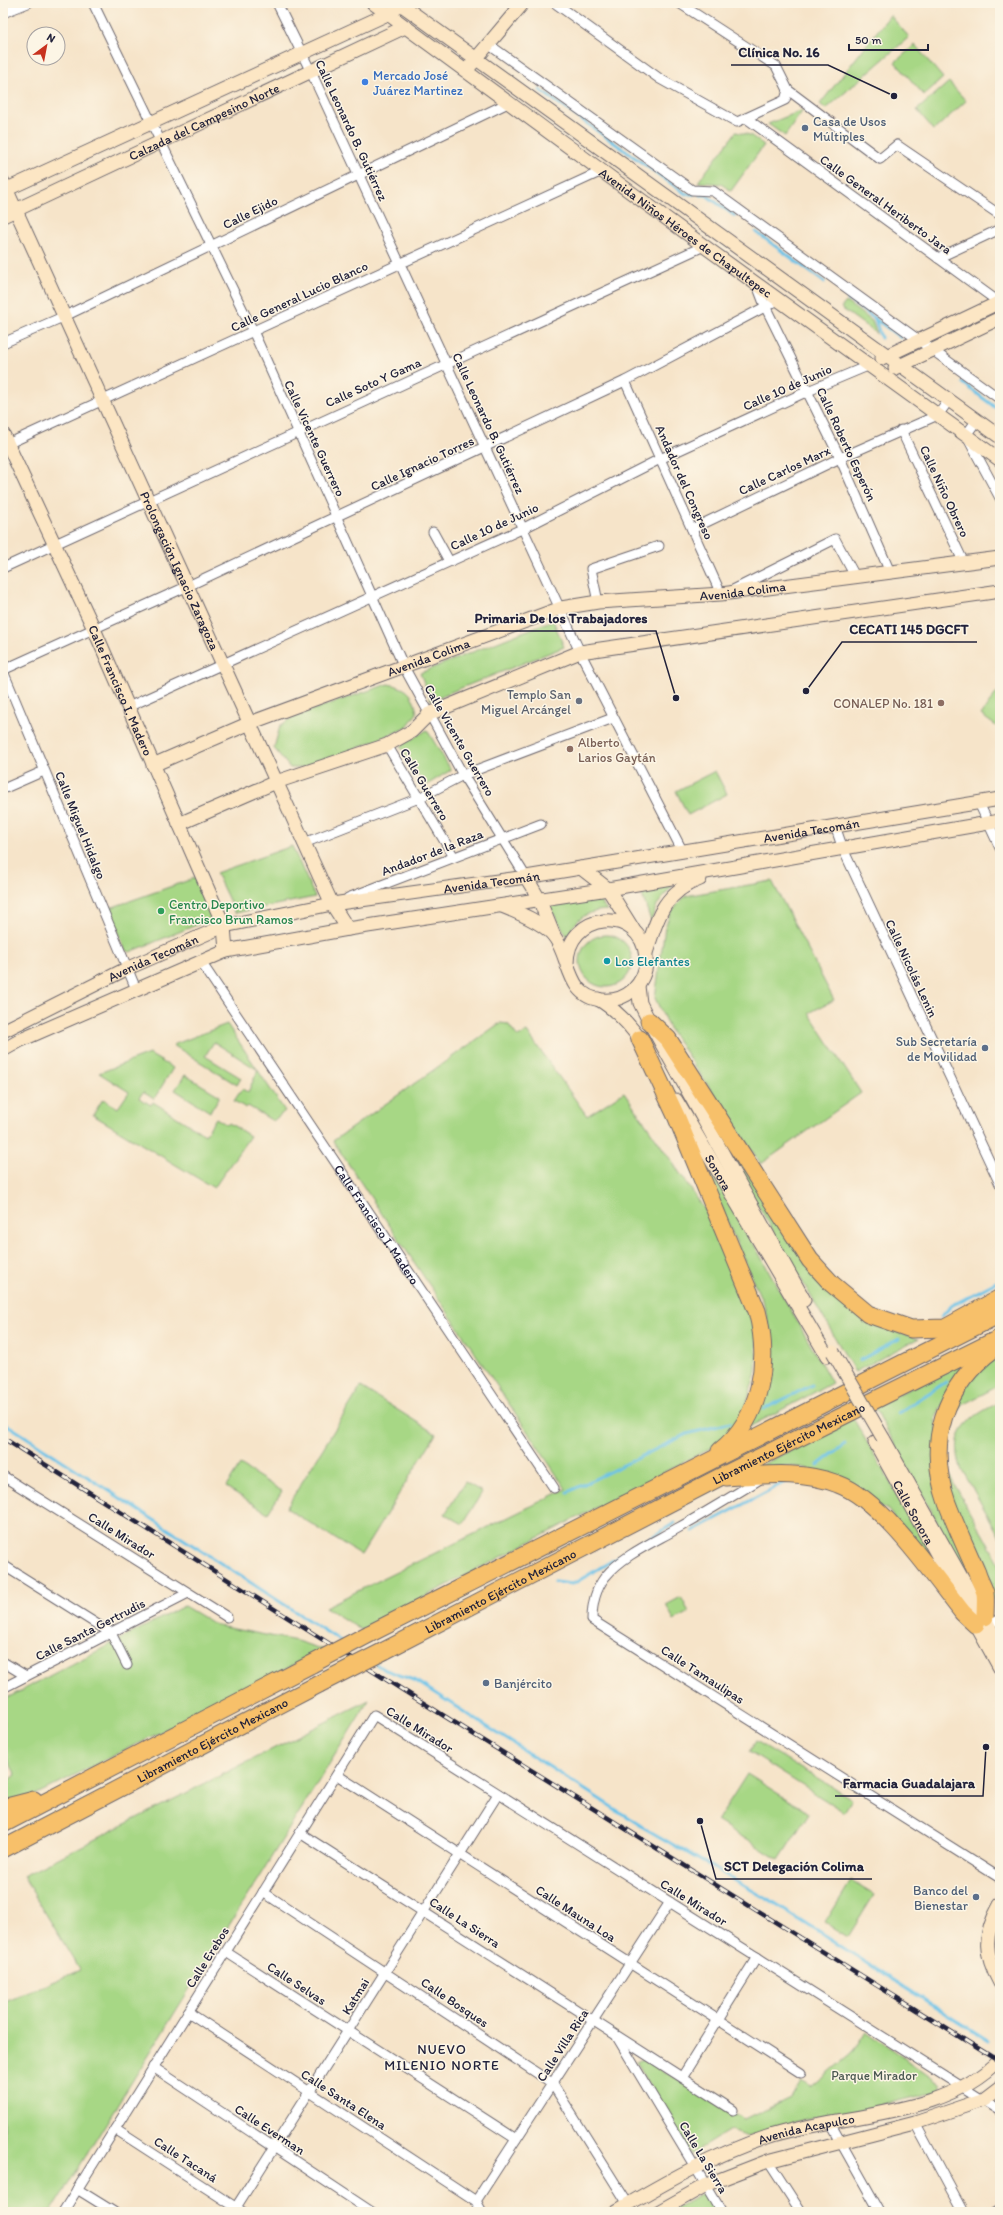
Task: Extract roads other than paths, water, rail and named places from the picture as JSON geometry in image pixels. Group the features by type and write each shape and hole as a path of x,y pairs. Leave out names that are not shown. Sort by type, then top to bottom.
{"highway":[{"path":"649,1021 668,1039 810,1260 832,1284 868,1314 911,1329 944,1328"},
{"path":"640,1039 686,1139 757,1311 762,1331 763,1370 757,1394 747,1419 730,1443 700,1466"},
{"path":"879,1375 944,1328 1000,1298"},
{"name":"Libramiento Ejército Mexicano","path":"3,1824 369,1634 1000,1314"},
{"name":"Libramiento Ejército Mexicano","path":"3,1849 720,1477 1000,1338"},
{"path":"720,1477 797,1475 837,1483 861,1496 880,1512 963,1613 986,1623 985,1594 947,1503 938,1466 938,1450 945,1411 955,1389 970,1370 1000,1344"},
{"path":"3,1808 67,1791"}],"street":[{"path":"3,13 28,3"},
{"name":"Calle Vicente Guerrero","path":"93,3 253,331 404,667 463,776 526,878"},
{"name":"Calle Leonardo B. Gutiérrez","path":"277,3 311,72 447,363 580,652 683,852"},
{"name":"Avenida Niños Héroes de Chapultepec","path":"373,3 757,285 883,374 1000,460"},
{"path":"465,72 523,3"},
{"path":"555,3 660,79 737,122 785,100 788,90"},
{"path":"679,3 776,66 788,90 880,159 897,145 1000,215"},
{"name":"Calzada del Campesino Norte","path":"4,187 190,106 388,14 401,4"},
{"name":"Avenida Niños Héroes de Chapultepec","path":"401,4 475,60 691,212 1000,437"},
{"name":"Calzada del Campesino Norte","path":"3,216 405,27"},
{"path":"488,44 692,190 713,191 1000,399"},
{"path":"225,89 234,108"},
{"name":"Calle Ejido","path":"3,343 65,316 508,103"},
{"path":"190,106 198,124"},
{"name":"Calle General Heriberto Jara","path":"746,118 1000,303"},
{"name":"Calle General Lucio Blanco","path":"4,441 103,400 602,171"},
{"name":"Prolongación Ignacio Zaragoza","path":"4,187 16,209 65,316 332,904 348,929"},
{"path":"938,258 1000,229"},
{"name":"Calle Soto Y Gama","path":"3,568 149,502 297,431 704,246"},
{"name":"Calle Roberto Esperón","path":"757,285 765,306 840,458 890,572"},
{"name":"Calle Ignacio Torres","path":"3,670 94,630 625,381 778,300"},
{"path":"870,365 918,340 1000,303"},
{"path":"883,374 931,349 1000,318"},
{"name":"Calle 10 de Junio","path":"128,707 524,528 660,459 808,391 870,365"},
{"name":"Andador del Congreso","path":"625,381 692,529 724,594"},
{"path":"938,415 949,400"},
{"name":"Calle Carlos Marx","path":"692,529 840,458 938,415"},
{"path":"977,420 966,435 1000,498"},
{"name":"Calle Niño Obrero","path":"902,430 964,563"},
{"name":"Calle Francisco I. Madero","path":"4,441 55,545 94,630 224,926 226,951"},
{"path":"433,532 450,561"},
{"path":"724,594 835,539 855,576"},
{"path":"598,602 591,570 659,546"},
{"name":"Avenida Colima","path":"153,765 250,723 561,608 598,602 724,594 1000,558"},
{"path":"179,824 276,782 387,746 412,731 429,714 580,652 1000,591"},
{"name":"Calle Miguel Hidalgo","path":"3,670 126,969 136,989"},
{"path":"304,843 418,798 463,776 613,718"},
{"name":"Calle Guerrero","path":"387,746 454,857"},
{"path":"3,789 44,771"},
{"name":"Avenida Tecomán","path":"3,1031 126,969 224,926 332,904 526,878 1000,799"},
{"path":"979,803 994,822 1000,848"},
{"name":"Avenida Tecomán","path":"3,1050 21,1040 226,951 348,929 608,889 994,822"},
{"name":"Andador de la Raza","path":"332,904 541,824"},
{"name":"Calle Nicolás Lenin","path":"835,826 843,849 1000,1184"},
{"path":"598,999 620,998 638,986 645,970 646,952 662,908 673,893 687,883 734,867"},
{"path":"581,868 608,889 646,952"},
{"name":"Sonora","path":"526,878 539,899 567,966 570,977 577,987 587,995 598,999 613,1008 640,1039 830,1354"},
{"path":"502,906 527,916 554,936"},
{"path":"567,966 568,949 574,936 584,927 597,921 610,920 624,924 635,932"},
{"name":"Calle Francisco I. Madero","path":"201,962 554,1488"},
{"name":"Sonora","path":"638,986 640,1002 649,1021 830,1354"},
{"name":"Calle Sonora","path":"830,1354 1000,1646"},
{"name":"Calle Tamaulipas","path":"766,1475 722,1503 634,1553 611,1572 597,1589 592,1605 592,1620 1000,1878"},
{"name":"Calle Mirador","path":"3,1476 227,1617"},
{"path":"3,1565 111,1633 127,1665"},
{"name":"Calle Santa Gertrudis","path":"3,1688 188,1592"},
{"name":"Calle Sonora","path":"986,1623 1000,1668"},
{"path":"3,1662 26,1676"},
{"name":"Calle Mirador","path":"374,1716 1000,2111"},
{"name":"Calle Erebos","path":"62,2212 374,1716"},
{"name":"Calle Mauna Loa","path":"337,1775 801,2073"},
{"name":"Katmai","path":"237,2210 274,2147 498,1794"},
{"name":"Calle La Sierra","path":"300,1833 733,2110"},
{"name":"Calle Bosques","path":"263,1892 386,1971 552,2082 628,2204"},
{"name":"Calle Villa Rica","path":"476,2201 670,1902"},
{"path":"1000,1905 996,1929 986,1946 993,1970 1000,1983"},
{"name":"Calle Selvas","path":"226,1952 516,2139"},
{"path":"682,2077 757,1957"},
{"name":"Calle Santa Elena","path":"188,2012 476,2201 482,2212"},
{"name":"Calle La Sierra","path":"615,2034 722,2212"},
{"name":"Avenida Acapulco","path":"615,2212 694,2167 768,2137 907,2107 964,2088 1000,2059"},
{"name":"Calle Everman","path":"153,2068 372,2212"},
{"name":"Avenida Acapulco","path":"658,2212 706,2185 768,2161 915,2123 982,2100 1000,2087"},
{"path":"830,2123 880,2212"},
{"path":"915,2123 963,2212"},
{"name":"Calle Tacaná","path":"115,2128 237,2210"},
{"path":"768,2161 801,2212"},
{"path":"77,2189 114,2212"},
{"path":"995,2212 1000,2209"}],"waterway":[{"path":"540,90 686,194 694,194"},
{"path":"700,195 706,195 735,216"},
{"path":"756,232 824,282"},
{"path":"848,299 901,338"},
{"path":"875,319 881,338"},
{"path":"963,383 1000,411"},
{"path":"941,1317 951,1306 1000,1280"},
{"path":"860,1360 899,1339"},
{"path":"898,1413 946,1382"},
{"path":"764,1409 812,1385"},
{"path":"3,1422 342,1642"},
{"path":"568,1492 687,1434 730,1423"},
{"path":"818,1465 845,1444"},
{"path":"693,1531 787,1481"},
{"path":"554,1582 573,1584 675,1523"},
{"path":"373,1662 383,1669 416,1681 646,1829 767,1899 989,2041"}],"railway":[{"path":"3,1438 425,1704 1000,2062"}],"place":[{"name":"Mercado José Juárez Martinez","path":"365,82"},
{"name":"Clínica No. 16","path":"894,96"},
{"name":"Casa de Usos Múltiples","path":"805,128"},
{"name":"CECATI 145 DGCFT","path":"806,691"},
{"name":"Primaria De los Trabajadores","path":"676,698"},
{"name":"Templo San Miguel Arcángel","path":"579,701"},
{"name":"CONALEP No. 181","path":"941,703"},
{"name":"Alberto Larios Gaytán","path":"570,749"},
{"name":"Centro Deportivo Francisco Brun Ramos","path":"161,911"},
{"name":"Los Elefantes","path":"607,961"},
{"name":"Sub Secretaría de Movilidad","path":"985,1048"},
{"name":"Banjército","path":"486,1683"},
{"name":"Farmacia Guadalajara","path":"986,1747"},
{"name":"SCT Delegación Colima","path":"700,1821"},
{"name":"Banco del Bienestar","path":"976,1897"}],"district":[{"name":"NUEVO MILENIO NORTE","path":"442,2058"}],"park label":[{"name":"Parque Mirador","path":"874,2075"}]}
